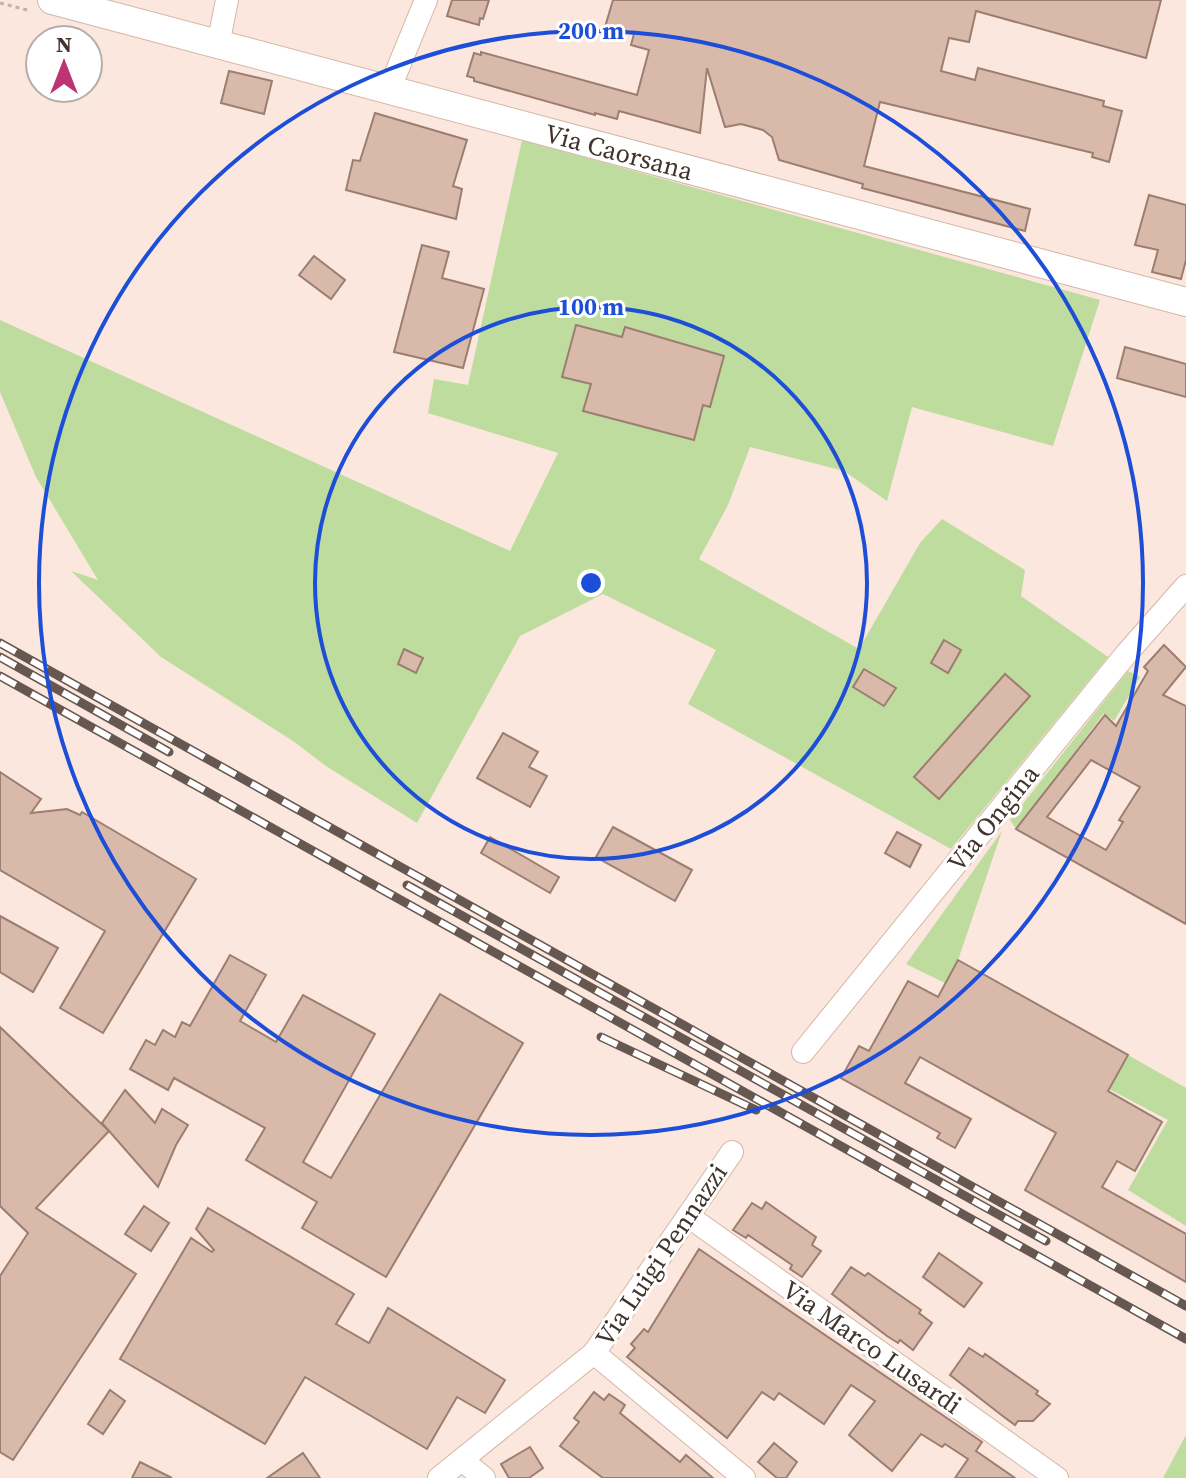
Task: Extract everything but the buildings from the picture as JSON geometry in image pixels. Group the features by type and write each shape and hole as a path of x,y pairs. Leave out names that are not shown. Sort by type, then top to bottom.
{"main road":[{"name":"Via Caorsana","path":"52,0 1186,302"}],"street":[{"path":"218,45 227,0"},
{"path":"389,90 426,0"},
{"name":"Via Ongina","path":"803,1052 1127,653 1186,586"},
{"name":"Via Luigi Pennazzi","path":"439,1478 594,1353 732,1152"},
{"name":"Via Marco Lusardi","path":"688,1216 1057,1478"},
{"path":"594,1353 744,1478"},
{"path":"462,1460 484,1478"}],"green space":[{"path":"522,140 1100,300 1053,446 912,407 887,501 844,471 750,447 728,505 699,559 859,649 920,543 942,519 1025,570 1021,596 1108,657 951,849 688,704 716,650 603,594 520,636 417,823 161,657 71,571 98,580 36,477 0,392 0,320 510,551 558,453 428,413 434,379 468,385"},
{"path":"1128,671 1140,677 1114,721 1104,713 1047,789 1060,800 1032,809 1016,829 1010,820"},
{"path":"1002,831 958,960 945,983 906,964"},
{"path":"1128,1055 1186,1088 1186,1226 1128,1190 1168,1120 1109,1089"},
{"path":"1186,1435 1186,1478 1163,1478"}],"railway":[{"path":"0,643 1186,1306"},
{"path":"0,657 169,752"},
{"path":"0,676 1186,1339"},
{"path":"407,885 1046,1241"},
{"path":"601,1037 756,1110"}]}
